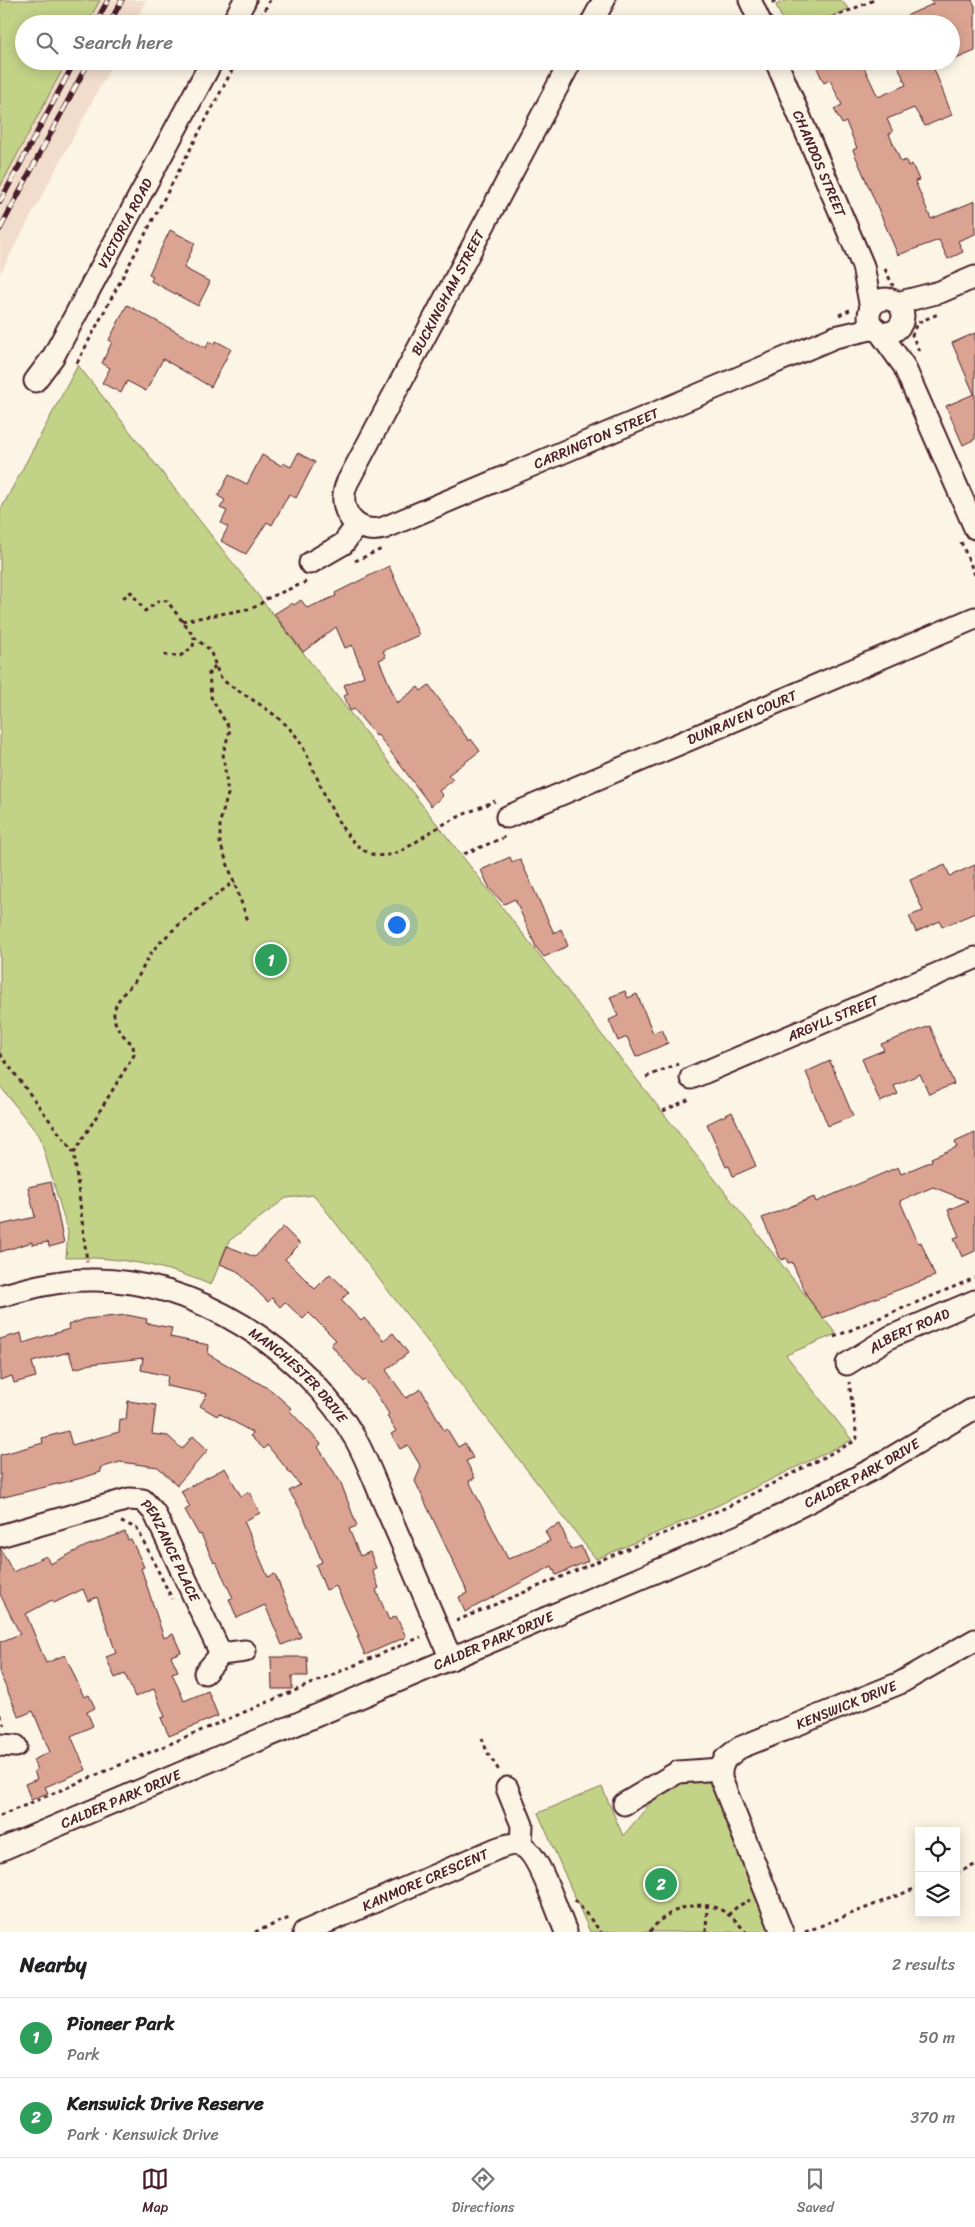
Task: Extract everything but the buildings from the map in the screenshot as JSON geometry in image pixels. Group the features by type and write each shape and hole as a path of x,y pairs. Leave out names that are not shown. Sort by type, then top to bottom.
{"street":[{"path":"237,15 245,0"},
{"path":"596,15 604,0"},
{"path":"750,0 756,15"},
{"name":"VICTORIA ROAD","path":"35,381 57,349 207,70"},
{"name":"BUCKINGHAM STREET","path":"358,525 346,512 343,502 343,492 347,483 566,70"},
{"name":"CHANDOS STREET","path":"780,70 863,266"},
{"path":"863,266 880,288 898,306 912,359 967,534"},
{"path":"863,266 870,318 912,359"},
{"path":"870,318 878,301 898,306 941,302 975,277"},
{"path":"870,318 890,332 898,306"},
{"name":"CARRINGTON STREET","path":"358,525 370,530 384,528 833,328 870,318"},
{"path":"310,567 343,544 358,525"},
{"name":"DUNRAVEN COURT","path":"507,817 975,618"},
{"name":"ARGYLL STREET","path":"691,1078 975,958"},
{"name":"MANCHESTER DRIVE","path":"0,1296 45,1284 90,1267 183,1297 226,1316 260,1337 294,1364 324,1395 356,1440 433,1629 452,1659"},
{"name":"ALBERT ROAD","path":"847,1364 890,1337 975,1300"},
{"name":"CALDER PARK DRIVE","path":"0,1850 758,1528 871,1470 975,1408"},
{"name":"PENZANCE PLACE","path":"0,1536 129,1499 144,1500 154,1512 221,1654"},
{"name":"KENSWICK DRIVE","path":"721,1769 725,1760 739,1748 900,1683 975,1640"},
{"path":"205,1673 221,1654 245,1651"},
{"path":"624,1804 678,1772 721,1769 724,1788 782,1932"},
{"path":"507,1788 522,1825 522,1845 533,1856 566,1932"},
{"name":"KANMORE CRESCENT","path":"312,1930 496,1849 522,1845"}],"path":[{"path":"262,15 270,0"},
{"path":"772,4 780,0"},
{"path":"839,15 874,0"},
{"path":"77,363 232,70"},
{"path":"884,268 898,306"},
{"path":"912,359 912,335 917,323 941,302"},
{"path":"833,328 870,318"},
{"path":"967,534 975,575"},
{"path":"353,562 388,546"},
{"path":"182,620 258,606 310,567"},
{"path":"123,598 130,592 145,611 160,600 167,601 194,636 210,650 215,666 224,681 269,710 295,735 340,824 350,839 364,851 381,856 397,852 451,820 499,799 507,817"},
{"path":"164,655 180,656 193,647 194,636"},
{"path":"215,666 209,673 210,692 230,730 223,754 228,794 220,822 220,843 225,863 235,881 248,921"},
{"path":"74,1153 134,1055 133,1045 119,1032 115,1024 116,1003 141,972 155,948 208,901 235,881"},
{"path":"0,1054 74,1153 90,1267"},
{"path":"78,1261 90,1267"},
{"path":"834,1337 975,1278"},
{"path":"0,1816 433,1629 727,1507 857,1440 847,1364"},
{"path":"119,1521 137,1528 175,1606"},
{"path":"433,1629 452,1612"},
{"path":"482,1738 487,1752 502,1775 507,1788"},
{"path":"958,1872 975,1865"},
{"path":"805,1932 915,1889"},
{"path":"570,1892 601,1932"},
{"path":"728,1915 744,1902 767,1893"},
{"path":"706,1932 707,1906"},
{"path":"650,1932 666,1916 680,1909 707,1906 721,1910 746,1932"}],"shaded area":[{"path":"98,0 146,0 138,15 90,15"},
{"path":"60,70 109,70 0,274 0,183"}],"green space":[{"path":"0,0 100,0 92,15 15,15 15,70 62,70 0,187"},
{"path":"787,0 841,0 849,9 835,15 780,15 776,5"},
{"path":"78,365 836,1334 786,1355 852,1440 696,1516 596,1559 314,1195 286,1198 229,1241 211,1285 176,1272 140,1263 122,1260 66,1258 68,1232 40,1137 0,1086 0,511"},
{"path":"692,1776 713,1783 772,1932 590,1932 538,1813 602,1787 623,1836 657,1795"}],"railway":[{"path":"100,15 108,0"},
{"path":"114,15 122,0"},
{"path":"0,202 70,70"},
{"path":"0,229 84,70"}],"place":[{"name":"Pioneer Park","path":"271,960"},
{"name":"Kenswick Drive Reserve","path":"661,1884"}]}
